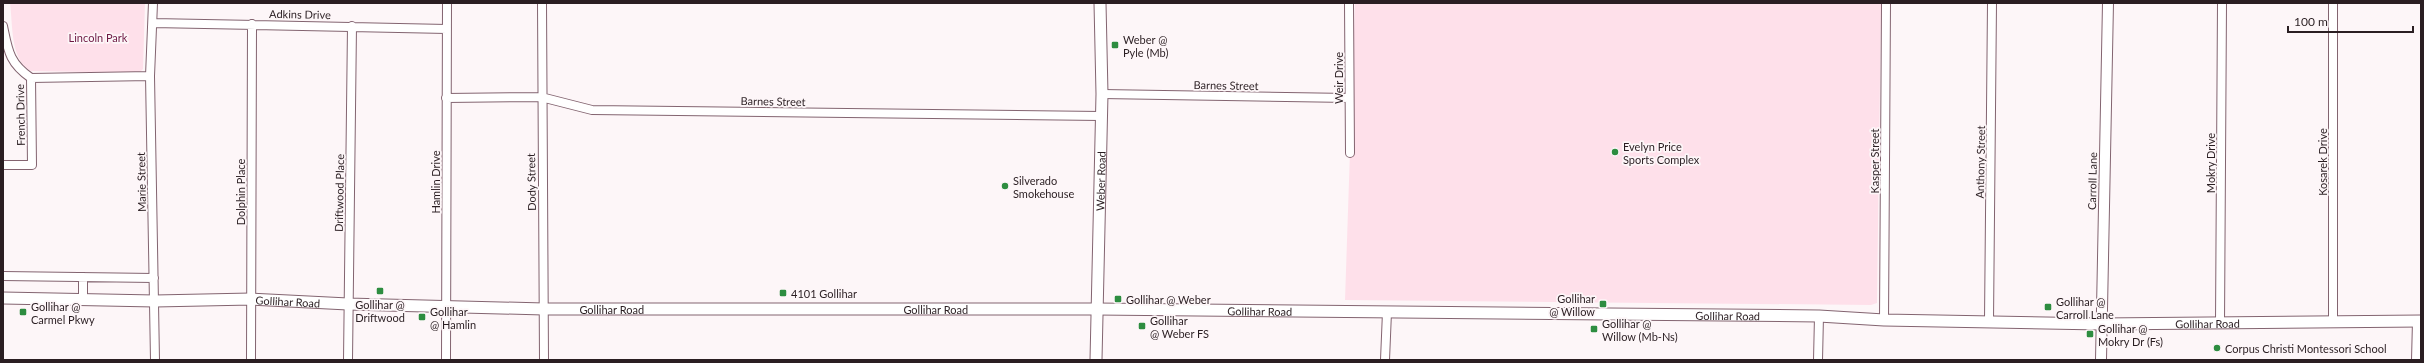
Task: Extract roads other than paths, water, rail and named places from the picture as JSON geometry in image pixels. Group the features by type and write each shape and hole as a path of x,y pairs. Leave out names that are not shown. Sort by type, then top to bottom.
{"main road":[{"name":"Weber Road","path":"1096,360 1102,94 1100,3"},
{"name":"Gollihar Road","path":"3,298 155,301 251,299 348,304 446,305 544,309 1096,309 1819,316 1884,320 2101,324 2333,320 2419,321"}],"street":[{"name":"Marie Street","path":"153,3 150,76 155,360"},
{"name":"Hamlin Drive","path":"446,360 447,3"},
{"name":"Dody Street","path":"542,3 541,97 544,360"},
{"name":"Weir Drive","path":"1349,3 1350,153"},
{"name":"Kasper Street","path":"1884,320 1886,3"},
{"name":"Anthony Street","path":"1989,321 1992,3"},
{"name":"Carroll Lane","path":"2101,360 2108,3"},
{"name":"Mokry Drive","path":"2220,323 2222,3"},
{"name":"Kosarek Drive","path":"2333,3 2333,320"},
{"name":"Adkins Drive","path":"153,23 447,29"},
{"name":"Dolphin Place","path":"251,360 252,24"},
{"name":"French Drive","path":"3,26 9,54 17,69 31,78 32,165 3,165"},
{"name":"Driftwood Place","path":"348,360 352,26"},
{"path":"31,78 150,76"},
{"name":"Barnes Street","path":"1102,94 1349,98"},
{"name":"Barnes Street","path":"446,98 541,97 592,110 1101,116"},
{"path":"3,276 154,278"},
{"path":"83,277 83,299"},
{"path":"1385,360 1387,312"},
{"path":"1818,360 1819,316"},
{"path":"2416,360 2419,321"}],"place":[{"name":"Weber @ Pyle (Mb)","path":"1115,45"},
{"name":"Evelyn Price Sports Complex","path":"1615,152"},
{"name":"Silverado Smokehouse","path":"1005,186"},
{"name":"Gollihar @ Driftwood","path":"380,291"},
{"name":"4101 Gollihar","path":"783,293"},
{"name":"Gollihar @ Weber","path":"1118,299"},
{"name":"Gollihar @ Willow","path":"1603,304"},
{"name":"Gollihar @ Carroll Lane","path":"2048,307"},
{"name":"Gollihar @ Carmel Pkwy","path":"23,312"},
{"name":"Gollihar @ Hamlin","path":"422,317"},
{"name":"Gollihar @ Weber FS","path":"1142,326"},
{"name":"Gollihar @ Willow (Mb-Ns)","path":"1594,329"},
{"name":"Gollihar @ Mokry Dr (Fs)","path":"2090,334"},
{"name":"Corpus Christi Montessori School","path":"2217,348"}],"park label":[{"name":"Lincoln Park","path":"98,37"}]}
